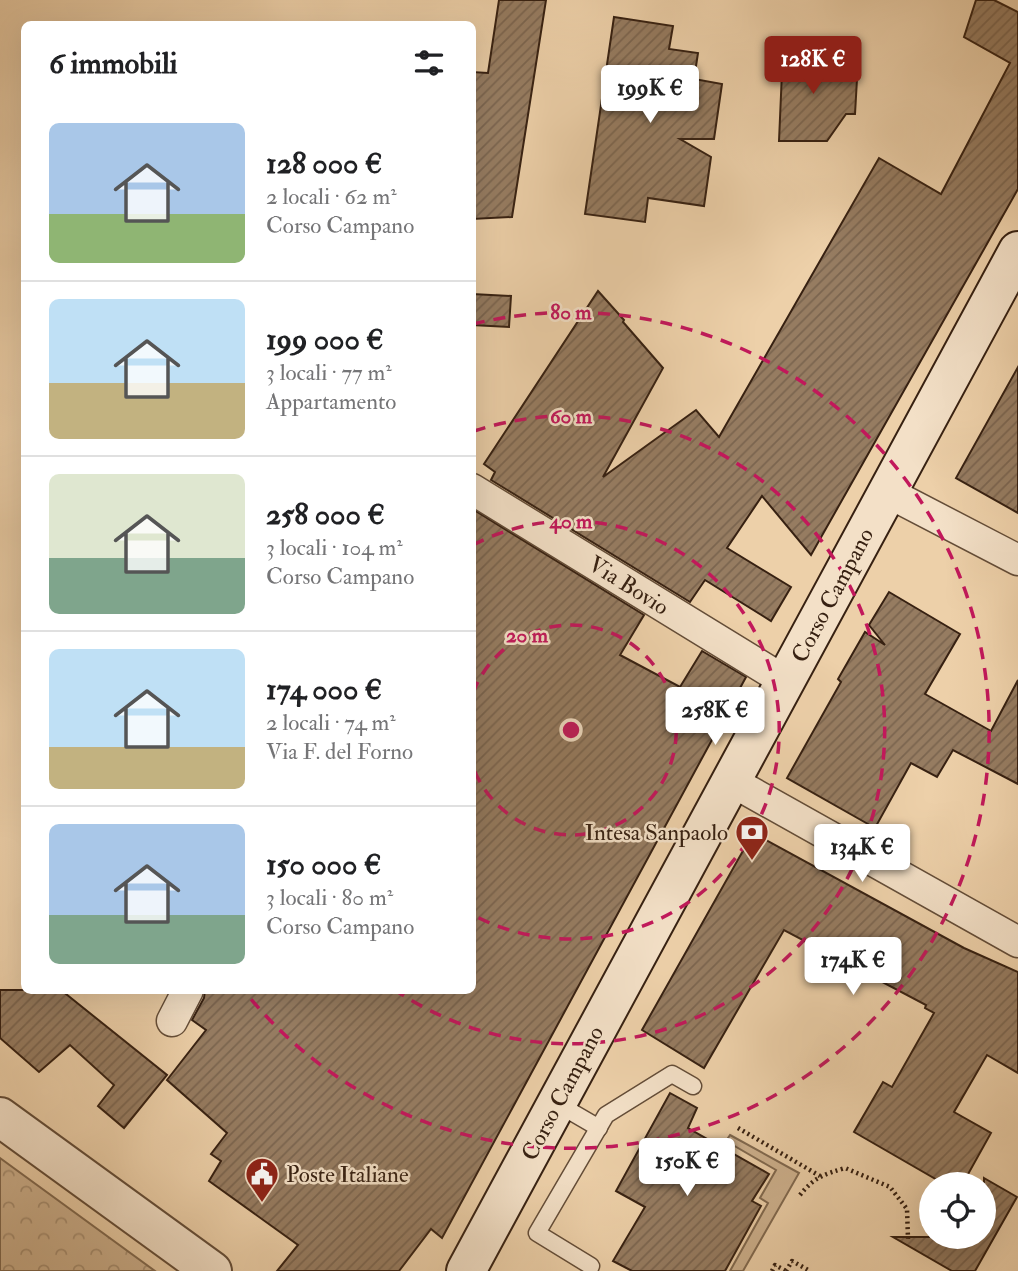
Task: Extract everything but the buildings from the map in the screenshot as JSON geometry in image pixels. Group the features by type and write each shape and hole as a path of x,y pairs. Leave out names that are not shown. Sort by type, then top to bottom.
{"main road":[{"name":"Corso Campano","path":"466,1271 1018,251"},
{"path":"0,1117 212,1271"}],"street":[{"name":"Via Bovio","path":"476,491 785,681"},
{"path":"887,492 1018,560"},
{"path":"731,781 1018,942"},
{"path":"172,1021 186,994"}],"lane":[{"path":"591,1266 537,1233 606,1115 672,1074 693,1086"},
{"path":"556,1103 599,1128"}],"path":[{"path":"738,1128 820,1176"},
{"path":"800,1195 820,1176 845,1168 890,1187 907,1209 908,1240"},
{"path":"772,1271 775,1265 786,1271 792,1261 810,1271"}],"green space":[{"path":"730,1135 799,1173 743,1271 730,1271 768,1203 760,1198 776,1170 726,1141"},
{"path":"0,1158 155,1271 0,1271"}],"place":[{"name":"Intesa Sanpaolo","path":"752,862"},
{"name":"Poste Italiane","path":"262,1204"}]}
